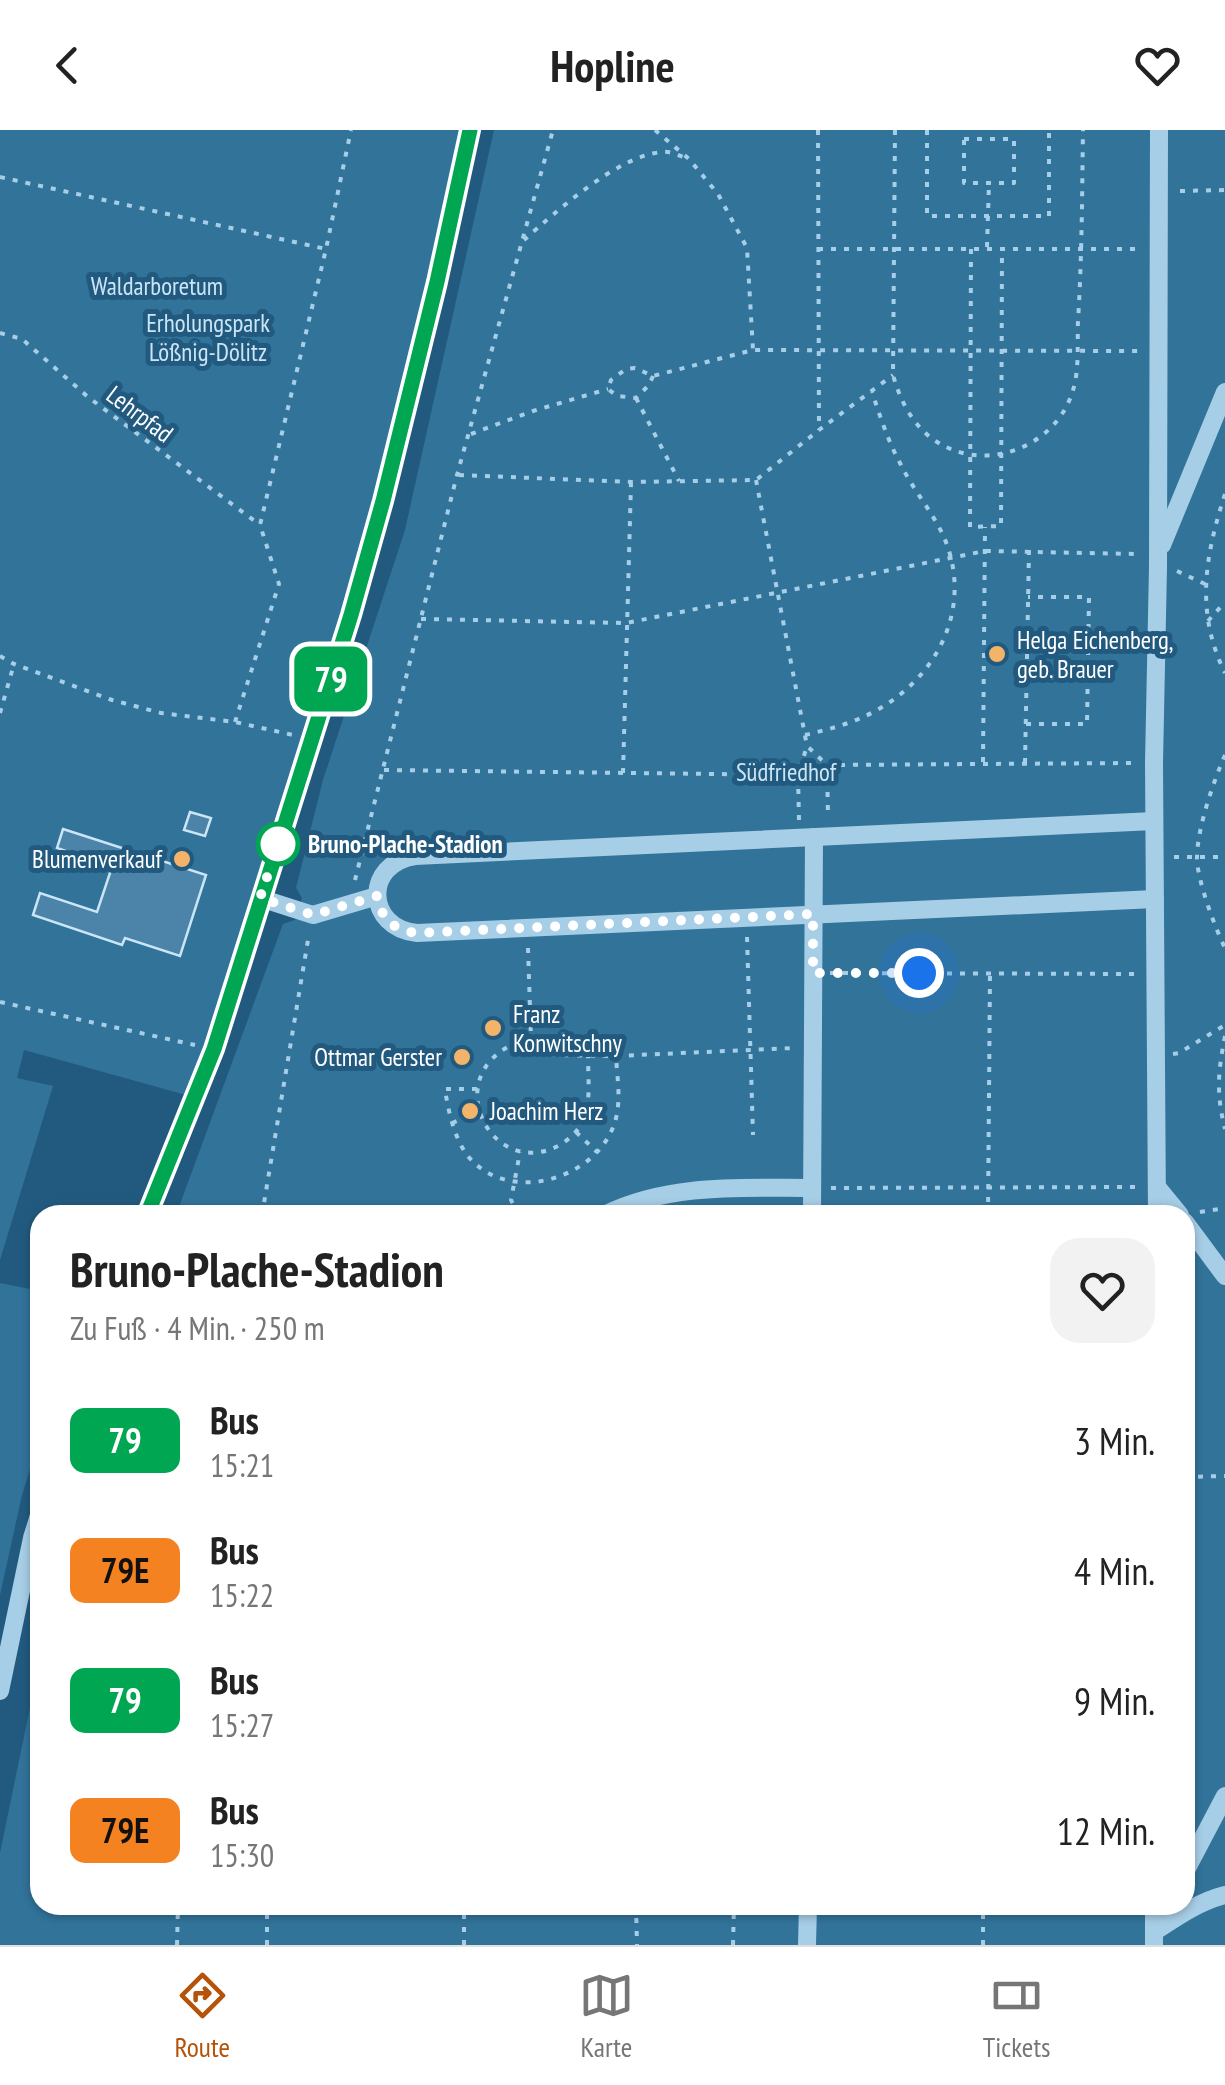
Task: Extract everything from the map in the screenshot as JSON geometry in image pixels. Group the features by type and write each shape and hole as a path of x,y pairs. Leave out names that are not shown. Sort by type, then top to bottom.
{"street":[{"path":"151,1205 214,1049 313,739 383,501 470,130"},
{"path":"1156,1205 1154,763 1159,130"},
{"path":"1158,561 1225,392"},
{"path":"1154,821 414,856 396,861 388,868 377,896 383,915 407,932 1155,898"},
{"path":"812,1205 814,837"},
{"path":"260,898 313,915 377,896"},
{"path":"1157,1187 1172,1205"},
{"path":"630,1205 658,1194 713,1188 812,1188"},
{"path":"1195,1236 1225,1276"},
{"path":"0,1690 30,1548"},
{"path":"1195,1853 1225,1796"},
{"path":"1195,1907 1225,1895"},
{"path":"808,1915 808,1945"},
{"path":"1154,1938 1181,1915"}],"path":[{"path":"235,722 279,584 260,525 351,130"},
{"path":"349,904 468,435 553,130"},
{"path":"655,130 689,159 718,194 747,248 753,350"},
{"path":"818,130 819,430"},
{"path":"896,130 893,375 912,420 929,437 970,455 1020,449 1041,437 1058,420 1070,399 1077,376 1083,130"},
{"path":"927,130 927,216 1049,216 1048,130"},
{"path":"989,130 989,139"},
{"path":"964,139 989,139 1014,139 1014,182 964,183 964,139"},
{"path":"522,242 569,200 634,158 666,150 689,159"},
{"path":"0,178 326,249"},
{"path":"986,249 988,182"},
{"path":"1159,191 1225,190"},
{"path":"971,249 970,526 986,527 1001,526 1002,248"},
{"path":"818,249 1160,249"},
{"name":"Lehrpfad","path":"0,332 22,339 88,397 260,525"},
{"path":"608,389 611,380 626,369 636,368 652,376 753,350 1158,350"},
{"path":"458,476 631,482 756,480 893,375"},
{"path":"468,435 608,389 626,398 636,398 650,385 652,376"},
{"path":"805,735 844,726 880,710 928,666 944,642 954,613 954,585 943,536 899,463 872,392"},
{"path":"636,398 679,481"},
{"path":"756,480 807,746 798,775 814,837"},
{"path":"622,773 631,482"},
{"path":"1225,494 1214,526 1205,584 1207,623 1225,673"},
{"path":"983,764 986,527"},
{"path":"1026,763 1030,550"},
{"path":"422,618 626,623 985,551 1030,550 1158,561 1205,584"},
{"path":"1026,724 1086,724 1089,616 1089,597 1028,596"},
{"path":"1207,623 1225,602"},
{"path":"0,656 112,700 313,739"},
{"path":"0,713 14,664"},
{"path":"807,746 827,765 1154,763"},
{"path":"1225,755 1209,796 1196,858 1213,922 1225,948"},
{"path":"814,837 827,765"},
{"path":"384,770 798,775"},
{"path":"1154,857 1225,858"},
{"path":"264,1205 313,915"},
{"path":"747,918 753,1135"},
{"path":"528,928 530,1038 548,1055 588,1057 812,1047"},
{"path":"813,973 1155,974"},
{"path":"988,1205 990,974"},
{"path":"0,1002 214,1049"},
{"path":"1155,1056 1179,1054 1225,1025"},
{"path":"1225,1036 1217,1075 1225,1129"},
{"path":"530,1038 500,1050 488,1062 477,1090 478,1112 488,1130 504,1146 520,1152 547,1151 564,1144 576,1132 588,1104 588,1057"},
{"path":"477,1090 445,1089 452,1123 466,1154 498,1176 538,1182 559,1178 582,1166 597,1152 616,1120 616,1056"},
{"path":"452,1123 478,1112"},
{"path":"576,1132 597,1152"},
{"path":"513,1205 520,1152"},
{"path":"812,1188 1157,1187"},
{"path":"1195,1476 1225,1476"},
{"path":"178,1915 178,1945"},
{"path":"267,1915 267,1945"},
{"path":"464,1915 464,1945"},
{"path":"636,1915 636,1945"},
{"path":"733,1945 734,1915"},
{"path":"983,1945 984,1915"}],"green space":[{"name":"Erholungspark Lößnig-Dölitz","path":"0,130 470,130 383,501 214,1049 186,1095 24,1050 17,1078 53,1086 0,1260"},
{"name":"Südfriedhof","path":"494,130 1225,130 1225,1945 0,1945 0,1853 30,1708 30,1915 1195,1915 1195,1205 180,1205 283,924 295,920 302,898 296,888 323,780 405,530"},
{"path":"0,1283 30,1289 30,1469 0,1595"}],"building":[{"path":"190,812 211,818 205,836 184,830"},
{"path":"63,829 206,875 180,956 125,938 122,945 33,915 40,893 97,912 112,867 57,848"}],"bus line":[{"name":"79","path":"151,1205 214,1049 351,615 437,282 470,130"}],"place":[{"name":"Helga Eichenberg, geb. Brauer","path":"997,654"},
{"name":"Bruno-Plache-Stadion","path":"278,844"},
{"name":"Blumenverkauf","path":"182,859"},
{"name":"Franz Konwitschny","path":"493,1028"},
{"name":"Ottmar Gerster","path":"462,1057"},
{"name":"Joachim Herz","path":"470,1111"}],"route":[{"path":"278,844 281,835 260,898 313,915 377,896 390,923 418,933 813,914 813,973 919,973"}],"park label":[{"name":"Waldarboretum","path":"157,286"}]}
